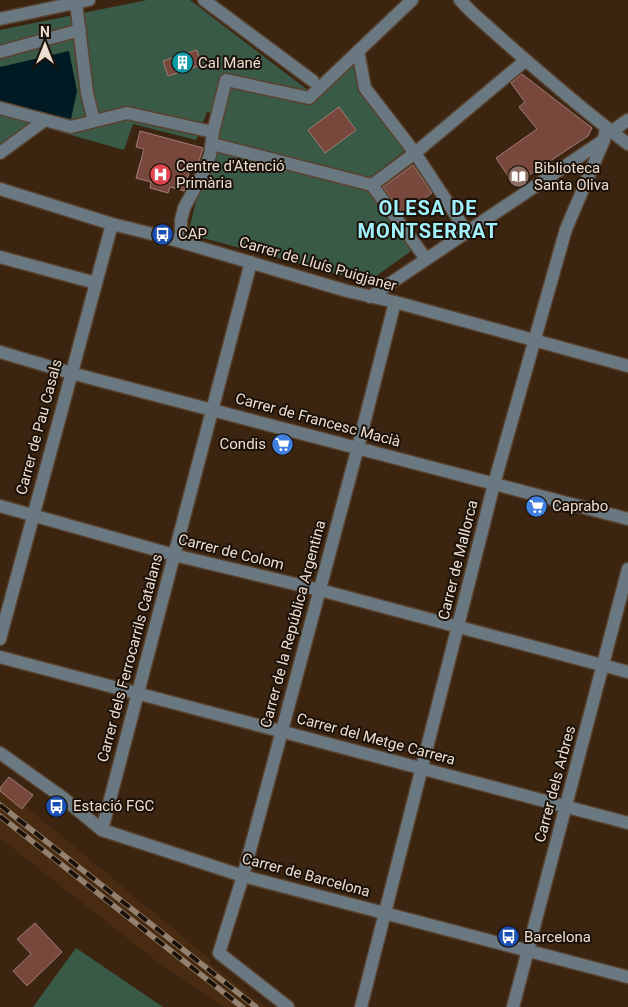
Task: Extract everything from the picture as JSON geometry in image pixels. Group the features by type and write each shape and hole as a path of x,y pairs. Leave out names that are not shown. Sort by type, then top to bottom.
{"street":[{"path":"0,19 89,0"},
{"path":"204,0 313,81"},
{"path":"181,242 181,220 184,208 205,169 210,155 212,138 226,80 309,98 412,0"},
{"path":"462,0 473,14 607,133 628,144"},
{"path":"76,3 87,93 94,121"},
{"path":"0,52 80,30"},
{"path":"358,51 365,88 415,153 467,232"},
{"path":"372,185 415,153 526,60"},
{"path":"0,108 71,127 127,113 372,185 426,259"},
{"path":"0,153 45,120"},
{"path":"370,297 628,120"},
{"name":"Carrer de Mallorca","path":"361,1007 494,484 566,229 607,133"},
{"name":"Carrer de Lluís Puigjaner","path":"0,189 112,224 370,297 395,302 534,342 628,366"},
{"name":"Carrer de Pau Casals","path":"0,639 112,224"},
{"path":"0,257 96,282"},
{"name":"Carrer dels Ferrocarrils Catalans","path":"102,830 251,262"},
{"name":"Carrer de la República Argentina","path":"288,1007 219,953 243,876 395,302"},
{"name":"Carrer de Francesc Macià","path":"0,352 71,373 358,447 628,520"},
{"name":"Carrer de Colom","path":"0,506 174,554 320,590 628,672"},
{"name":"Carrer dels Arbres","path":"513,1007 628,569"},
{"name":"Carrer del Metge Carrera","path":"0,657 628,823"},
{"name":"Carrer de Barcelona","path":"0,752 62,797 102,830 243,876 628,977"}],"shaded area":[{"path":"0,785 211,960 209,963 266,1007 224,1007 151,957 0,838"}],"green space":[{"path":"147,0 190,0 309,91 354,49 363,85 406,150 368,179 418,246 368,282 188,234 217,114 207,112 196,140 133,124 124,150 32,124 0,144 0,30"},
{"path":"76,948 163,1007 33,1007"}],"water":[{"path":"69,51 77,91 71,119 0,102 0,67"}],"building":[{"name":"Cal Mané","path":"197,50 201,65 168,76 163,61"},
{"path":"522,74 592,128 588,136 514,185 496,158 537,129 519,107 525,102 511,83"},
{"path":"339,107 356,130 325,153 308,130"},
{"path":"140,131 203,148 198,164 192,162 184,191 170,187 168,193 150,188 151,182 136,178 144,149 136,147"},
{"path":"413,165 432,193 403,214 383,187"},
{"path":"9,777 33,795 22,809 0,791 0,788"},
{"path":"35,923 62,952 27,986 13,971 31,954 17,939"}],"railway":[{"path":"0,805 256,1007"},
{"path":"0,816 242,1007"}],"place":[{"name":"Cal Mané","path":"182,63"},
{"name":"Centre d'Atenció Primària","path":"160,175"},
{"name":"Biblioteca Santa Oliva","path":"518,177"},
{"name":"CAP","path":"162,234"},
{"name":"Condis","path":"282,444"},
{"name":"Caprabo","path":"536,506"},
{"name":"Estació FGC","path":"57,806"},
{"name":"Barcelona","path":"508,937"}],"district":[{"name":"OLESA DE MONTSERRAT","path":"428,220"}]}
